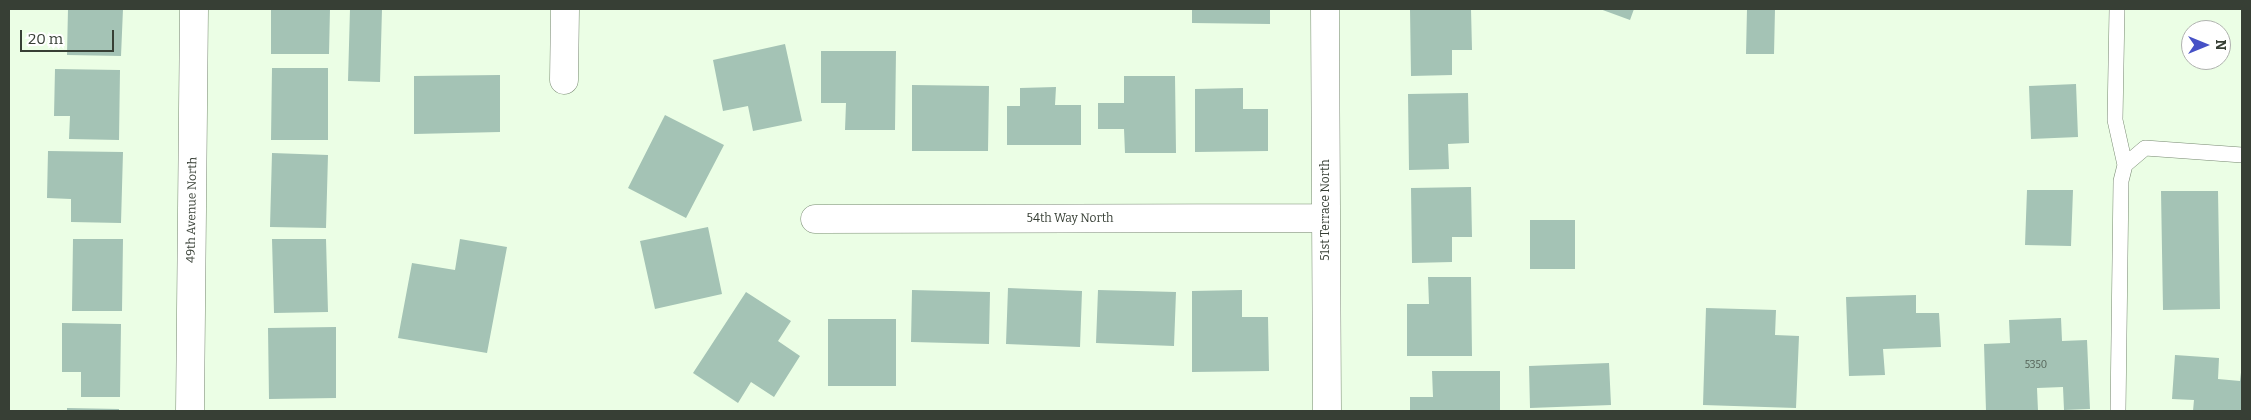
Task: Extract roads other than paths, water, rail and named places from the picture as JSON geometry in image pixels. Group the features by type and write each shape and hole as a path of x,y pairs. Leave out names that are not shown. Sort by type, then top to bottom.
{"street":[{"name":"49th Avenue North","path":"190,411 194,9"},
{"path":"564,80 565,9"},
{"name":"51st Terrace North","path":"1325,9 1327,411"},
{"name":"54th Way North","path":"815,219 1326,218"}],"lane":[{"path":"2117,9 2115,120 2125,165 2121,181 2118,411"},
{"path":"2125,165 2145,148 2242,155"}]}
